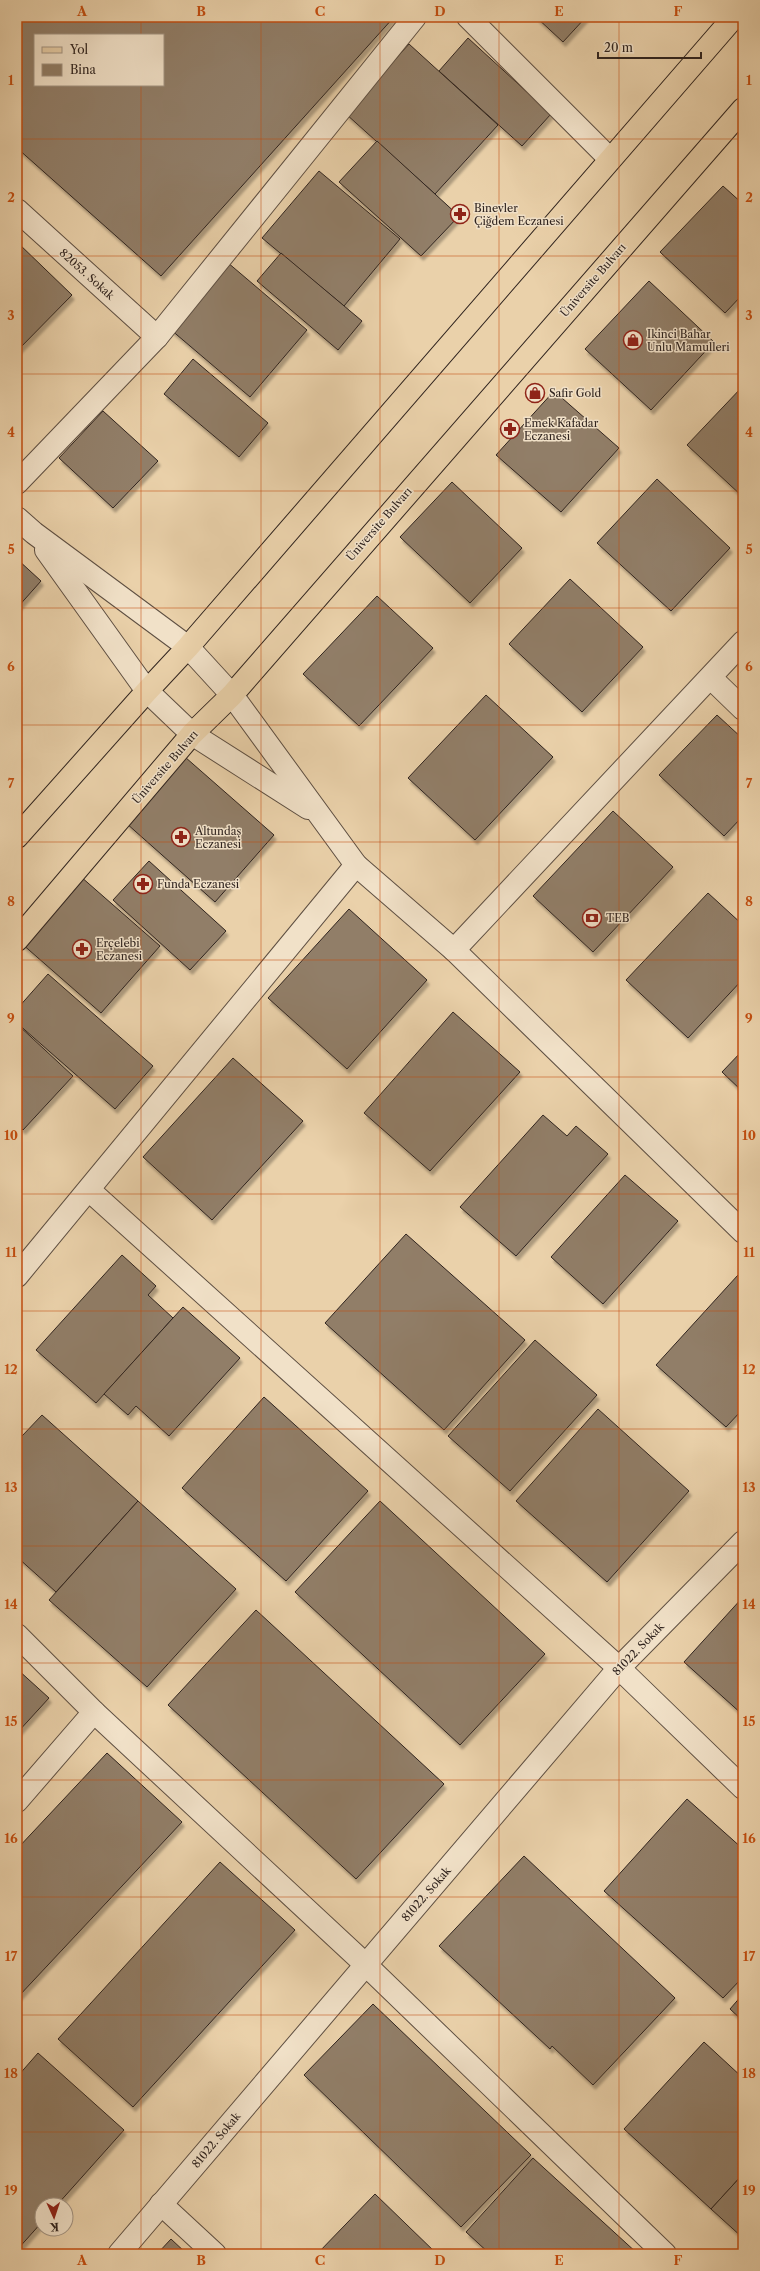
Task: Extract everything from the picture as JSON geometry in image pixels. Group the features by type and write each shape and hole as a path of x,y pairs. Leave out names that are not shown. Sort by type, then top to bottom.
{"main road":[{"path":"17,837 188,647 734,17"},
{"name":"Üniversite Bulvarı","path":"17,940 192,734 232,695 743,110"}],"street":[{"path":"17,483 157,337 415,17"},
{"path":"468,17 610,159"},
{"name":"82053. Sokak","path":"17,210 157,337"},
{"path":"17,518 34,533 188,647 232,695 356,865 454,950 743,1232"},
{"path":"34,533 147,691 192,734 320,815"},
{"path":"454,950 711,678 743,642"},
{"path":"711,678 743,709"},
{"path":"17,1276 356,865"},
{"path":"89,1190 619,1668 743,1788"},
{"name":"81022. Sokak","path":"119,2254 619,1668 743,1542"},
{"path":"17,1635 94,1712 365,1964 665,2254"},
{"path":"17,1800 94,1712"},
{"path":"161,2204 215,2254"}],"building":[{"path":"17,17 394,17 161,276 17,148"},
{"path":"536,17 586,17 563,42"},
{"path":"468,38 551,114 522,146 439,71"},
{"path":"409,44 498,125 435,194 346,114"},
{"path":"377,141 459,216 421,256 339,182"},
{"path":"743,155 743,165 738,160"},
{"path":"319,171 400,239 344,306 262,238"},
{"path":"723,186 743,204 743,294 725,313 660,252"},
{"path":"17,242 72,295 17,351"},
{"path":"281,253 362,321 338,350 257,281"},
{"path":"227,262 307,330 250,397 170,329"},
{"path":"649,281 714,342 651,410 585,349"},
{"path":"193,359 268,423 239,457 164,394"},
{"path":"743,386 743,497 687,445"},
{"path":"554,391 619,448 561,512 496,455"},
{"path":"103,411 158,461 113,508 59,458"},
{"path":"657,479 730,548 671,611 597,543"},
{"path":"452,482 522,548 470,603 400,537"},
{"path":"17,559 41,581 17,608"},
{"path":"570,579 643,647 582,712 509,644"},
{"path":"377,596 433,648 359,726 303,674"},
{"path":"486,695 553,757 475,840 408,778"},
{"path":"717,715 743,739 743,816 724,836 659,775"},
{"path":"185,757 274,835 215,902 126,823"},
{"path":"613,811 673,867 593,952 533,896"},
{"path":"149,861 226,931 190,970 113,900"},
{"path":"80,876 160,946 101,1013 21,943"},
{"path":"708,893 743,925 743,979 688,1038 626,980"},
{"path":"349,909 427,980 347,1069 268,998"},
{"path":"48,974 153,1066 115,1109 17,1023 17,1009"},
{"path":"453,1012 520,1072 430,1171 364,1113"},
{"path":"17,1024 73,1076 23,1130 17,1124"},
{"path":"743,1050 743,1092 722,1072"},
{"path":"233,1058 303,1121 212,1220 143,1157"},
{"path":"543,1115 567,1136 576,1126 608,1154 516,1256 460,1207"},
{"path":"625,1175 678,1221 603,1304 551,1257"},
{"path":"406,1234 525,1340 444,1430 325,1323"},
{"path":"122,1255 156,1286 148,1295 173,1318 96,1403 36,1350"},
{"path":"738,1275 743,1279 743,1409 726,1427 656,1365"},
{"path":"183,1307 240,1358 169,1436 136,1406 128,1415 104,1394"},
{"path":"535,1340 597,1395 510,1491 448,1436"},
{"path":"264,1397 368,1491 286,1581 182,1488"},
{"path":"598,1409 689,1491 607,1582 516,1501"},
{"path":"42,1415 138,1501 56,1592 17,1557 17,1432 22,1436"},
{"path":"138,1501 236,1589 147,1687 49,1600"},
{"path":"380,1501 545,1654 460,1745 295,1592"},
{"path":"743,1597 743,1715 684,1662"},
{"path":"256,1610 444,1784 356,1879 168,1705"},
{"path":"17,1669 49,1698 17,1733"},
{"path":"107,1753 182,1822 18,1997 17,1849"},
{"path":"687,1799 743,1849 743,1977 723,1998 604,1891"},
{"path":"524,1856 675,1998 593,2085 552,2046 550,2049 439,1946"},
{"path":"220,1862 295,1930 133,2107 58,2039"},
{"path":"743,1994 743,2021 730,2009"},
{"path":"373,2004 531,2155 461,2227 304,2075"},
{"path":"704,2042 743,2078 743,2174 711,2209 624,2129"},
{"path":"38,2053 124,2130 64,2197 34,2197 34,2231 17,2250 17,2077"},
{"path":"533,2158 638,2254 490,2254 466,2232"},
{"path":"743,2174 743,2238 711,2209"},
{"path":"375,2194 437,2254 317,2254"},
{"path":"171,2239 187,2254 157,2254"}],"place":[{"name":"Binevler Çiğdem Eczanesi","path":"460,214"},
{"name":"Ikinci Bahar Unlu Mamulleri","path":"633,340"},
{"name":"Safir Gold","path":"535,393"},
{"name":"Emek Kafadar Eczanesi","path":"510,429"},
{"name":"Altundaş Eczanesi","path":"181,837"},
{"name":"Funda Eczanesi","path":"143,884"},
{"name":"TEB","path":"592,918"},
{"name":"Erçelebi Eczanesi","path":"82,949"}]}
